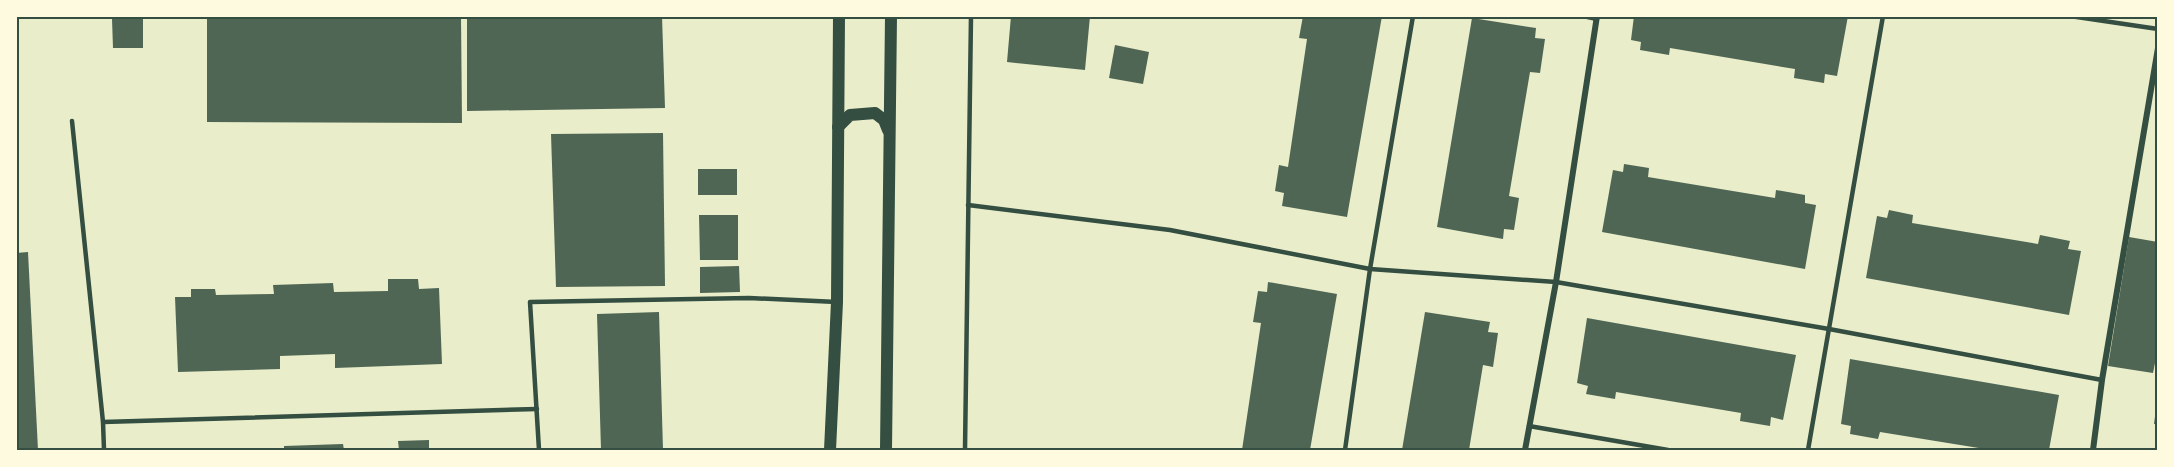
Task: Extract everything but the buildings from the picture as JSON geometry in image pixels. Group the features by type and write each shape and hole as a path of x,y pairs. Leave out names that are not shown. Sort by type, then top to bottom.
{"main road":[{"path":"830,450 837,302 838,16"},
{"path":"886,450 891,16"},
{"path":"838,127 850,115 875,113 884,120 890,134"}],"street":[{"path":"1525,450 1556,282 1597,18"},
{"path":"2093,450 2102,380 2157,48"}],"lane":[{"path":"965,450 971,16"},
{"path":"1345,450 1370,268 1413,16"},
{"path":"1583,16 1597,18"},
{"path":"1808,450 1883,16"},
{"path":"2070,16 2157,29"},
{"path":"72,121 104,450"},
{"path":"968,205 1170,230 1370,268 1556,282 1829,329 2102,380"},
{"path":"539,450 530,302 750,298 837,302"},
{"path":"103,422 537,409"},
{"path":"1529,426 1668,450"}]}
